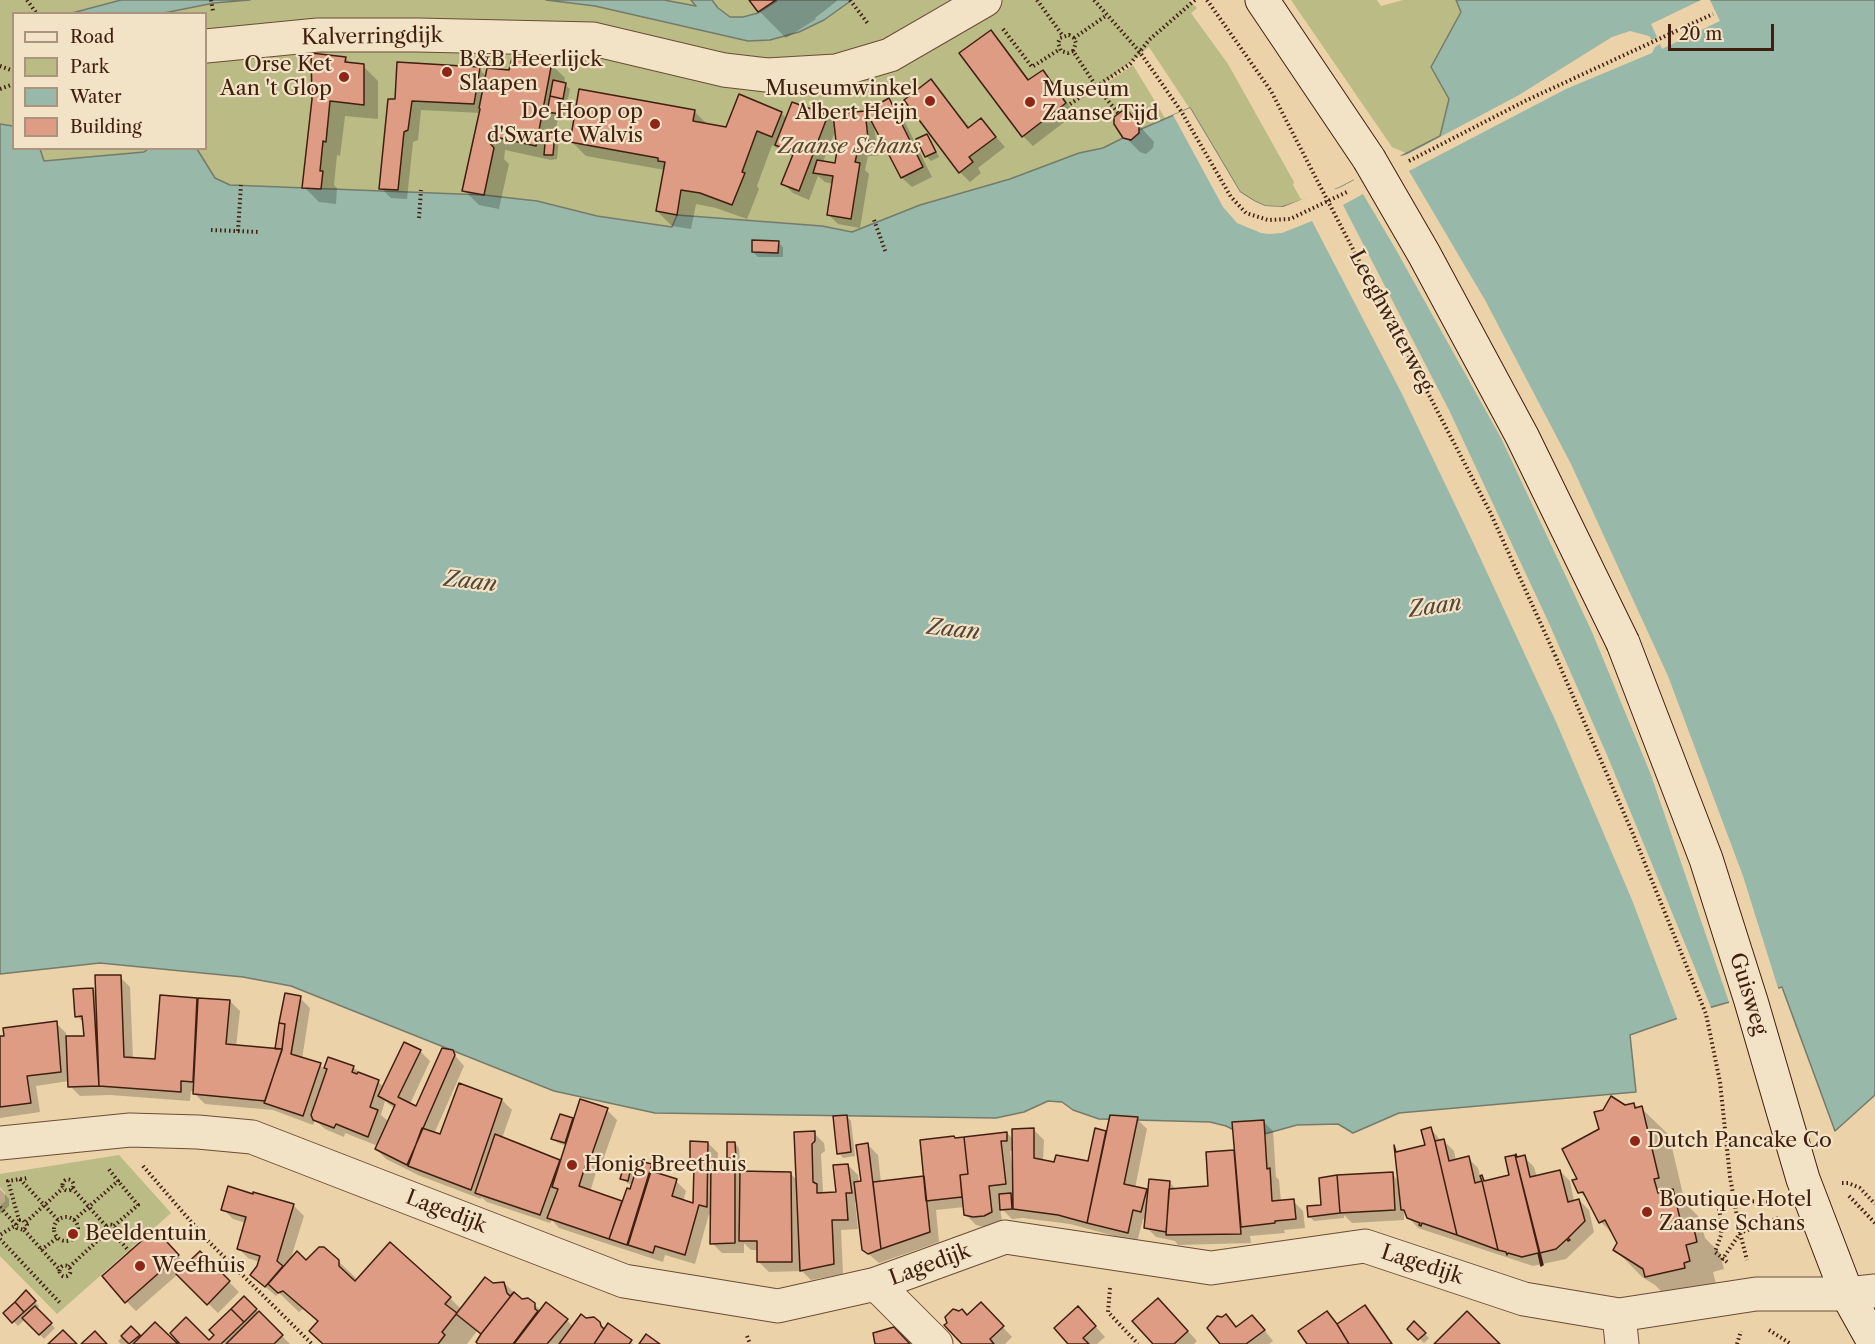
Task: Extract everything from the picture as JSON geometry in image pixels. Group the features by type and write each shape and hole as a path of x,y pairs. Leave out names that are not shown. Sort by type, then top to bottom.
{"street":[{"path":"1262,0 1362,174"},
{"name":"Kalverringdijk","path":"207,46 318,35 593,39 724,70 778,74 836,70 890,55 984,1"},
{"name":"Guisweg","path":"1362,174 1424,254 1522,436 1623,644 1706,859 1751,1001 1807,1192 1861,1292 1875,1344"},
{"name":"Lagedijk","path":"0,1143 130,1130 198,1132 252,1137 624,1281 778,1306 876,1284 1005,1238 1211,1268 1365,1246 1621,1329 1735,1297 1756,1294 1861,1292"},
{"path":"876,1284 936,1344"}],"path":[{"path":"27,0 36,12"},
{"path":"211,0 213,9"},
{"path":"1037,0 1063,36"},
{"path":"1094,0 1139,51 1181,111 1231,197 1246,213 1268,220 1290,219 1362,174"},
{"path":"1070,104 1130,64 1149,40 1195,0"},
{"name":"Leeghwaterweg","path":"1207,0 1271,91 1490,512 1556,655 1624,812 1706,1014 1720,1082 1735,1202"},
{"path":"984,1 1032,67 1060,49"},
{"path":"1405,163 1527,100 1713,14"},
{"path":"1074,38 1107,15"},
{"path":"1069,35 1074,38 1076,43 1073,51 1065,53 1060,49 1059,41 1063,36 1069,35"},
{"path":"1073,51 1096,86 1118,113"},
{"path":"238,231 241,185"},
{"path":"419,218 421,190"},
{"path":"874,220 886,253"},
{"path":"211,230 260,232"},
{"path":"130,1130 139,1161 146,1170 206,1239 312,1344"},
{"path":"106,1165 138,1205 114,1226"},
{"path":"0,1207 18,1222 26,1222 63,1188 63,1183 67,1180 73,1183 72,1188 106,1226 106,1233 69,1267 69,1274 61,1275 60,1270 24,1230 18,1229 18,1222 8,1181 31,1178"},
{"path":"20,1179 58,1220"},
{"path":"74,1220 118,1181"},
{"path":"1737,1344 1742,1325 1727,1261 1715,1252 1721,1229 1718,1205 1742,1201 1776,1202 1848,1183 1860,1188 1875,1204"},
{"path":"63,1188 67,1190 72,1188"},
{"path":"1735,1202 1740,1233"},
{"path":"66,1217 74,1220 78,1231 74,1238 64,1241 57,1238 54,1227 58,1220 66,1217"},
{"path":"18,1222 0,1237 60,1303"},
{"path":"24,1230 27,1226 26,1222"},
{"path":"106,1226 110,1224 114,1226"},
{"path":"114,1226 116,1231 114,1234"},
{"path":"106,1233 114,1234"},
{"path":"114,1234 129,1251"},
{"path":"41,1250 57,1238"},
{"path":"1112,1255 1108,1311 1138,1344"},
{"path":"60,1270 63,1266 69,1267"},
{"path":"1768,1329 1789,1343"}],"green space":[{"name":"Zaanse Schans","path":"0,0 1189,0 1197,8 1191,13 1228,64 1294,182 1293,185 1302,201 1282,207 1265,206 1240,192 1149,47 1104,83 1115,95 1108,82 1133,65 1165,118 1151,124 1163,150 880,298 0,209"},
{"path":"1291,0 1377,0 1381,6 1403,0 1456,0 1461,12 1431,67 1449,99 1440,136 1408,154 1392,147"},
{"name":"Beeldentuin","path":"119,1155 171,1213 57,1314 0,1256 0,1206 5,1201 5,1193 0,1187 0,1174"}],"water":[{"path":"121,0 250,0 214,3 169,12 76,12"},
{"path":"546,0 664,0 696,6 691,0 712,0 730,17 743,17 758,13 778,0 852,0 824,20 799,32 770,40 748,41 595,6"},
{"name":"Zaan","path":"1456,0 1875,0 1875,1095 1835,1131 1782,987 1698,1011 1630,1035 1636,1092 1399,1113 1353,1133 1338,1124 1297,1125 1250,1138 1226,1126 1210,1122 1099,1119 1073,1110 1062,1102 1048,1101 1024,1112 996,1118 655,1113 554,1091 291,986 243,977 100,963 0,974 0,124 12,126 12,150 40,150 44,161 147,150 198,150 215,178 230,185 484,195 537,201 597,216 672,227 677,215 822,226 852,232 920,205 1010,179 1079,153 1103,148 1123,138 1131,140 1139,133 1139,130 1190,108 1240,192 1265,206 1282,207 1339,188 1440,136 1449,99 1431,67 1461,12"}],"pier":[{"path":"1701,0 1710,0 1720,21 1662,49 1660,44 1652,53 1566,89 1409,171 1485,300 1571,464 1668,676 1743,876 1779,991 1730,1005 1651,775 1592,632 1501,438 1363,194 1343,205 1449,410 1548,621 1607,755 1690,956 1712,1010 1678,1021 1632,900 1557,724 1402,394 1312,221 1282,233 1269,234 1237,223 1223,207 1173,115 1190,108 1240,192 1265,206 1283,207 1333,187 1339,188 1354,180 1353,177 1398,154 1401,156 1408,154 1519,95 1612,37 1630,31 1649,36 1652,40 1657,37 1651,24"}],"building":[{"path":"749,0 776,0 758,12"},
{"path":"991,30 1028,80 1043,70 1066,103 1022,137 959,53"},
{"path":"311,53 346,57 345,62 364,64 364,105 330,101 326,142 323,141 321,189 302,188 312,99"},
{"path":"512,58 552,62 536,146 491,136 489,142 494,148 484,195 462,191 487,68 509,70"},
{"path":"397,62 480,68 474,104 412,101 408,130 404,132 398,190 379,189 388,99 395,99"},
{"path":"931,79 968,128 981,118 996,137 969,157 973,162 959,173 904,100"},
{"path":"553,80 566,83 563,99 550,96"},
{"path":"579,89 695,110 693,121 726,127 739,94 782,112 772,137 757,131 742,172 745,173 732,205 700,193 681,190 677,215 656,211 665,162 658,161 658,158 570,142"},
{"path":"550,96 563,99 560,114 547,112"},
{"path":"889,98 923,167 901,178 866,111"},
{"path":"792,102 828,115 799,191 781,184 794,152 775,145"},
{"path":"865,111 869,147 859,146 855,162 860,163 851,219 827,215 833,176 813,173 817,160 835,163 837,150 833,114"},
{"path":"1122,111 1129,112 1139,126 1139,133 1131,140 1123,138 1114,124 1114,117"},
{"path":"546,132 555,133 553,155 544,155"},
{"path":"927,134 936,152 925,157 916,139"},
{"path":"752,240 779,241 778,253 752,252"},
{"path":"95,975 121,975 124,1057 155,1059 160,995 197,998 193,1082 181,1081 181,1092 99,1086"},
{"path":"93,988 99,1086 68,1087 66,1036 84,1036 82,1016 75,1017 73,989"},
{"path":"285,993 301,996 291,1054 321,1063 303,1116 264,1103 282,1050 285,1024 279,1023"},
{"path":"198,998 230,1000 226,1044 282,1049 265,1101 193,1094"},
{"path":"57,1021 61,1072 27,1076 31,1103 0,1107 0,1036 4,1036 3,1028"},
{"path":"279,1023 285,1024 282,1049 275,1049"},
{"path":"404,1042 421,1050 398,1097 416,1106 442,1048 453,1050 455,1055 407,1165 375,1149 395,1105 378,1096"},
{"path":"328,1057 354,1066 352,1072 379,1080 370,1107 378,1110 368,1137 336,1124 334,1128 313,1120 311,1115 327,1069 324,1068"},
{"path":"459,1083 502,1099 471,1190 408,1166 422,1128 440,1134"},
{"path":"1611,1096 1625,1105 1634,1103 1635,1108 1642,1106 1659,1178 1654,1179 1658,1193 1673,1189 1682,1227 1693,1224 1697,1242 1686,1245 1690,1261 1684,1263 1685,1268 1645,1277 1643,1269 1613,1250 1617,1243 1605,1220 1599,1223 1583,1192 1578,1193 1572,1180 1577,1179 1562,1149 1599,1129 1594,1112 1603,1110"},
{"name":"Honig Breethuis","path":"580,1099 608,1108 579,1186 622,1201 609,1239 547,1218 558,1189 552,1187"},
{"path":"560,1114 573,1118 565,1143 551,1139"},
{"path":"847,1115 851,1152 837,1154 833,1116"},
{"path":"1110,1115 1138,1117 1124,1184 1147,1189 1141,1212 1133,1210 1128,1233 1087,1223"},
{"path":"1264,1120 1267,1169 1270,1168 1272,1201 1294,1199 1296,1219 1241,1227 1232,1122"},
{"path":"1431,1127 1457,1235 1422,1223 1421,1226 1420,1223 1407,1218 1404,1210 1401,1210 1394,1145 1396,1152 1425,1145 1421,1130"},
{"path":"1034,1128 1034,1158 1054,1162 1056,1155 1088,1161 1095,1128 1106,1131 1087,1223 1058,1215 1013,1209 1012,1129"},
{"path":"815,1131 815,1141 812,1144 813,1182 817,1184 817,1193 836,1192 833,1165 848,1164 852,1193 846,1193 848,1220 832,1220 834,1264 800,1271 794,1132"},
{"path":"1007,1132 1007,1141 1001,1141 1006,1184 989,1186 992,1212 984,1216 964,1215 960,1175 968,1174 964,1137"},
{"path":"495,1134 560,1160 540,1215 475,1193"},
{"path":"954,1136 955,1138 964,1137 968,1174 960,1175 962,1197 926,1201 920,1140"},
{"path":"1444,1139 1449,1161 1469,1156 1475,1183 1482,1181 1498,1250 1457,1235 1435,1141"},
{"path":"690,1141 708,1142 707,1207 699,1205 685,1255 655,1246 653,1253 628,1245 651,1171 677,1179 672,1196 693,1203 694,1165 690,1165"},
{"path":"727,1142 735,1142 736,1158 727,1158"},
{"path":"868,1143 881,1249 868,1254 862,1250 854,1182 861,1181 856,1145"},
{"path":"1234,1150 1241,1234 1166,1235 1169,1189 1208,1186 1206,1152"},
{"path":"1515,1155 1517,1157 1525,1155 1530,1177 1560,1170 1568,1202 1579,1199 1585,1221 1568,1238 1570,1240 1567,1239 1556,1249 1540,1253 1543,1265"},
{"path":"1515,1155 1542,1265 1541,1266 1538,1253 1522,1257 1508,1253 1507,1255 1506,1252 1498,1250 1480,1176 1482,1175 1484,1181 1509,1175 1505,1157"},
{"path":"639,1161 652,1164 627,1245 609,1239"},
{"path":"625,1162 632,1164 628,1181 620,1179"},
{"path":"711,1166 735,1166 735,1243 710,1244"},
{"path":"740,1171 791,1172 792,1262 757,1262 757,1241 739,1241"},
{"path":"1393,1172 1395,1210 1340,1213 1337,1175"},
{"path":"1337,1175 1340,1213 1308,1217 1307,1206 1321,1205 1319,1178"},
{"path":"924,1176 930,1232 881,1249 873,1182"},
{"path":"1149,1179 1170,1181 1166,1232 1144,1228"},
{"path":"228,1186 294,1204 277,1261 283,1266 265,1287 250,1275 257,1266 260,1256 237,1249 246,1217 221,1210"},
{"path":"1011,1193 1012,1209 1000,1210 999,1194"},
{"name":"Weefhuis","path":"155,1229 179,1255 125,1303 102,1276"},
{"path":"390,1242 451,1297 445,1304 457,1313 442,1332 445,1335 438,1344 323,1344 309,1331 318,1321 283,1291 278,1293 268,1284 297,1251 306,1260 319,1247 324,1247 339,1260 339,1266 355,1281"},
{"path":"200,1251 230,1281 207,1305 176,1274"},
{"path":"485,1277 493,1283 504,1282 510,1296 514,1292 481,1334 456,1314"},
{"path":"26,1290 36,1301 24,1312 15,1302"},
{"path":"514,1292 522,1299 528,1298 535,1303 535,1309 538,1311 513,1344 478,1344 476,1342 481,1334"},
{"path":"244,1296 257,1309 244,1322 231,1309"},
{"path":"1158,1298 1188,1331 1174,1344 1153,1344 1132,1321"},
{"path":"15,1302 24,1312 12,1323 3,1313"},
{"path":"546,1302 568,1319 547,1344 514,1344"},
{"path":"981,1302 1004,1326 990,1339 994,1344 962,1344 944,1325 947,1323 945,1317 953,1309 959,1311 962,1309 967,1315"},
{"path":"1365,1305 1392,1344 1349,1344 1337,1324"},
{"path":"35,1306 52,1323 39,1335 22,1318"},
{"path":"1078,1306 1096,1326 1083,1338 1089,1344 1068,1344 1054,1328"},
{"path":"231,1309 244,1322 221,1344 180,1344 170,1333 186,1317 209,1340 214,1335 209,1330"},
{"path":"259,1311 283,1335 274,1344 226,1344"},
{"path":"1327,1311 1349,1344 1307,1344 1298,1331"},
{"path":"1467,1311 1500,1344 1434,1344"},
{"path":"581,1314 586,1318 594,1317 604,1329 594,1344 559,1344"},
{"path":"1226,1314 1236,1327 1252,1315 1265,1330 1246,1344 1220,1344 1207,1328 1217,1316 1222,1317"},
{"path":"1414,1321 1426,1333 1418,1340 1407,1329"},
{"path":"155,1322 178,1344 133,1344"},
{"path":"608,1323 632,1340 629,1344 594,1344"},
{"path":"131,1326 140,1335 129,1344 121,1336"},
{"path":"894,1327 910,1344 875,1344 873,1333"},
{"path":"63,1330 77,1344 48,1344"},
{"path":"95,1331 107,1344 81,1344"},
{"path":"646,1334 660,1344 639,1344"}],"place":[{"name":"B&B Heerlijck Slaapen","path":"447,72"},
{"name":"Orse Ket Aan 't Glop","path":"344,77"},
{"name":"Museumwinkel Albert Heijn","path":"930,101"},
{"name":"Museum Zaanse Tijd","path":"1030,102"},
{"name":"De Hoop op d'Swarte Walvis","path":"655,124"},
{"name":"Dutch Pancake Co","path":"1635,1141"},
{"name":"Honig Breethuis","path":"572,1165"},
{"name":"Boutique Hotel Zaanse Schans","path":"1647,1212"},
{"name":"Beeldentuin","path":"73,1234"},
{"name":"Weefhuis","path":"140,1266"}]}
